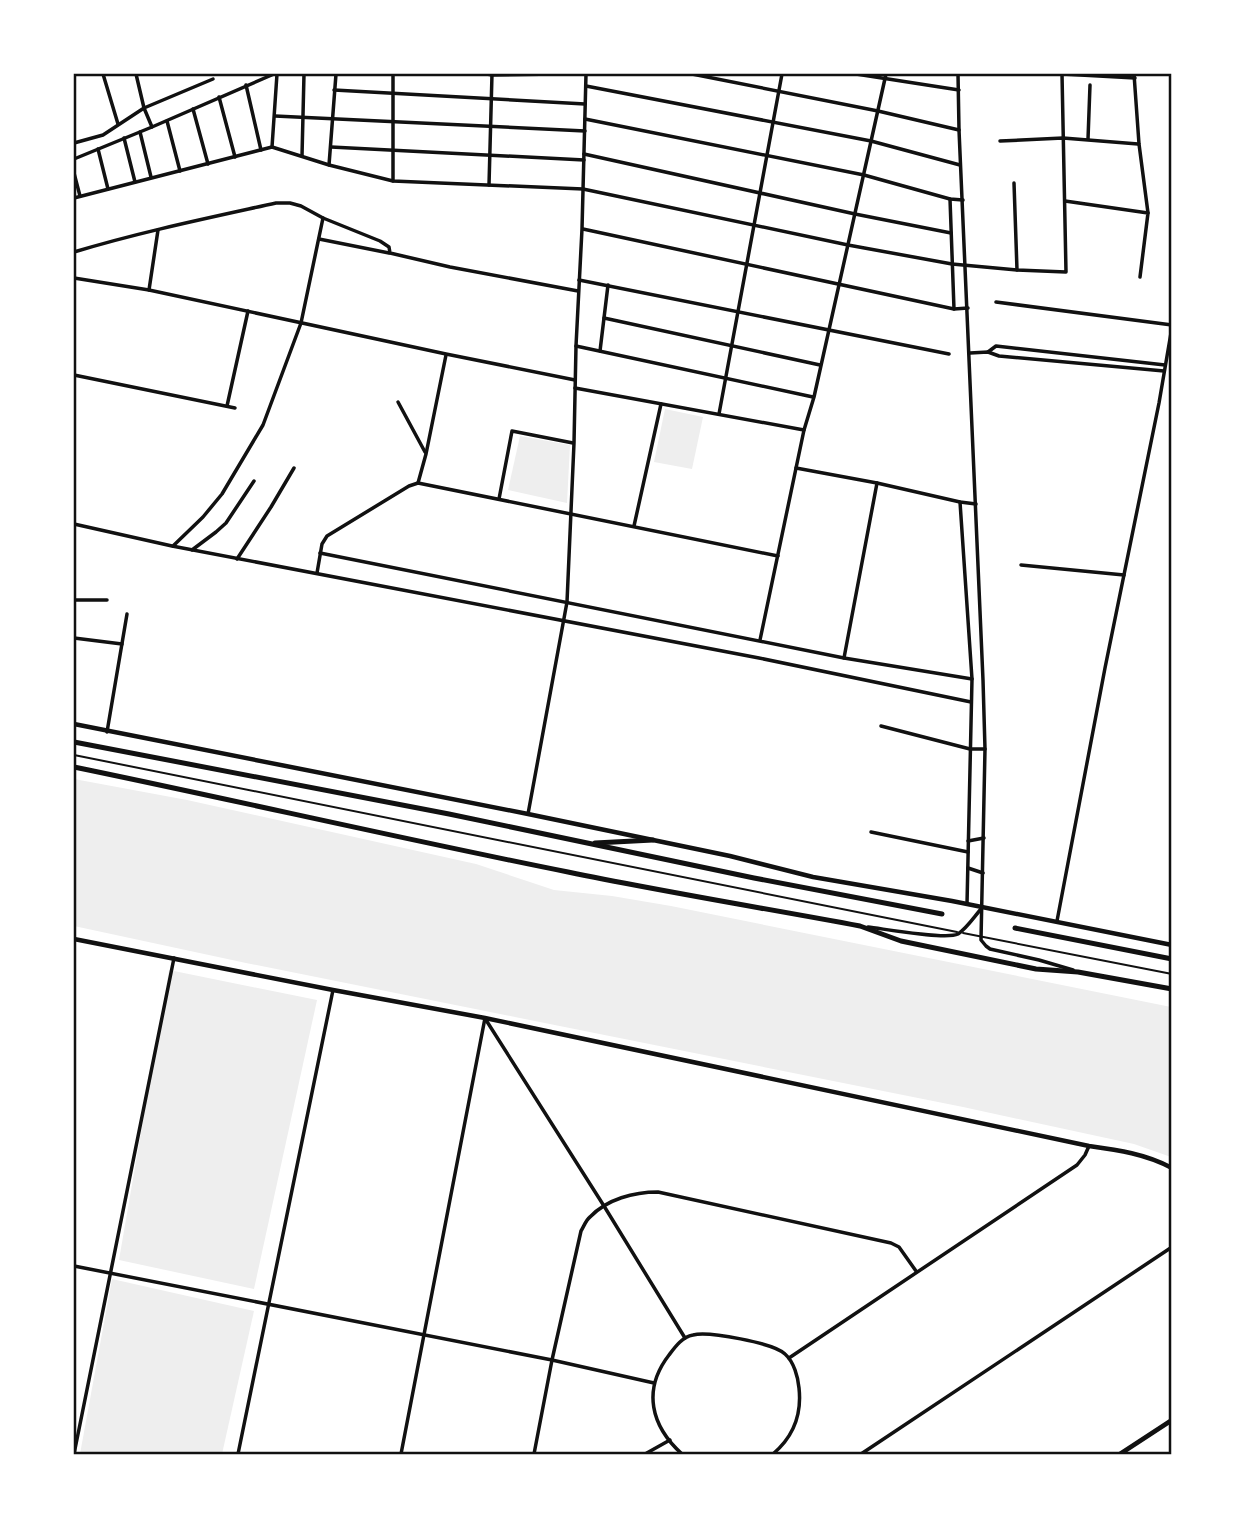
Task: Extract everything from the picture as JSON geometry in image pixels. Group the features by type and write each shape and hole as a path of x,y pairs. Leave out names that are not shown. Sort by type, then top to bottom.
{"main road":[{"path":"74,742 449,814 942,914"},
{"path":"74,767 567,872 860,926 901,941 1036,969 1078,972 1171,989"},
{"path":"585,843 653,840"},
{"path":"1015,928 1171,959"}],"street":[{"path":"103,74 118,124"},
{"path":"136,74 144,108 152,127"},
{"path":"74,159 276,74 272,148"},
{"path":"302,156 304,74"},
{"path":"329,165 336,74"},
{"path":"393,74 393,181"},
{"path":"489,185 490,74 556,74"},
{"path":"528,814 567,602 586,74"},
{"path":"692,74 779,90 959,130"},
{"path":"725,80 726,74"},
{"path":"719,414 782,74"},
{"path":"856,74 885,76 960,90"},
{"path":"958,74 985,749 981,940 995,950 1078,972"},
{"path":"74,198 272,148 393,181 583,189 952,264 1017,271 1066,272 1062,74 1135,76 1139,144 1148,213 1140,277"},
{"path":"760,640 804,430 814,397 885,76"},
{"path":"74,143 103,135 144,108 214,79"},
{"path":"246,85 261,150"},
{"path":"1088,139 1090,85"},
{"path":"586,86 871,141 961,165"},
{"path":"334,90 585,104"},
{"path":"219,97 235,157"},
{"path":"193,109 208,164"},
{"path":"275,116 585,131"},
{"path":"585,119 864,175 950,199 963,200"},
{"path":"166,121 180,171"},
{"path":"140,132 152,178"},
{"path":"124,138 135,182"},
{"path":"1000,141 1063,138 1139,144"},
{"path":"331,147 584,160"},
{"path":"98,149 108,189"},
{"path":"584,154 951,233"},
{"path":"74,173 80,196"},
{"path":"1014,183 1017,271"},
{"path":"950,199 954,309"},
{"path":"1065,201 1148,213"},
{"path":"74,252 159,229 276,203 290,203 380,241 389,247 390,253"},
{"path":"172,546 222,494 264,425 301,323 323,218"},
{"path":"149,290 159,229"},
{"path":"582,229 839,286 954,309 968,308"},
{"path":"319,239 578,291"},
{"path":"74,278 149,290 575,380"},
{"path":"579,280 949,354"},
{"path":"600,351 608,285"},
{"path":"996,302 1171,326 1057,921"},
{"path":"227,405 248,311"},
{"path":"604,318 821,365"},
{"path":"576,346 814,397"},
{"path":"988,352 996,346 1165,365"},
{"path":"970,353 988,352 999,356 1164,371"},
{"path":"418,483 446,354"},
{"path":"74,375 235,408"},
{"path":"575,388 804,430"},
{"path":"398,402 426,454"},
{"path":"634,526 661,404"},
{"path":"499,499 512,432 574,443"},
{"path":"237,559 294,468"},
{"path":"796,468 976,504"},
{"path":"192,550 226,523 254,481"},
{"path":"317,573 322,544 327,536 418,483 778,556"},
{"path":"844,657 877,483"},
{"path":"960,502 972,679 967,904"},
{"path":"74,524 237,559 564,620 971,702"},
{"path":"320,553 844,657 972,679"},
{"path":"1021,565 1124,575"},
{"path":"74,600 107,600"},
{"path":"107,732 127,614"},
{"path":"74,638 122,644"},
{"path":"74,724 528,814 730,856 813,877 1057,921 1171,945"},
{"path":"881,726 970,749 985,749"},
{"path":"871,832 968,852"},
{"path":"968,841 984,838"},
{"path":"968,867 983,873"},
{"path":"860,926 951,936 961,931 982,907"},
{"path":"74,939 485,1018 1128,1152 1171,1168"},
{"path":"74,1454 174,958"},
{"path":"238,1454 333,990"},
{"path":"485,1018 685,1338"},
{"path":"401,1454 485,1018"},
{"path":"789,1358 1077,1165 1089,1146"},
{"path":"534,1454 581,1231 589,1217 604,1206 641,1192 657,1192 891,1243 899,1247 916,1271"},
{"path":"861,1454 1171,1247"},
{"path":"74,1266 424,1334 654,1383"},
{"path":"682,1454 656,1418 653,1406 654,1383 660,1367 685,1338 693,1334 705,1334 775,1348 789,1358 799,1380 798,1415 794,1429 773,1454"},
{"path":"1121,1454 1171,1420"},
{"path":"645,1454 670,1440"}],"lane":[{"path":"74,755 1171,974"}],"shaded area":[{"path":"665,409 703,417 692,469 654,462"},
{"path":"520,436 570,445 567,503 508,490"},
{"path":"74,779 187,800 476,864 554,890 671,906 1171,1007 1171,1157 1134,1144 963,1107 74,926"},
{"path":"169,970 317,1000 254,1289 119,1260"},
{"path":"112,1279 254,1311 222,1454 80,1454"}]}
